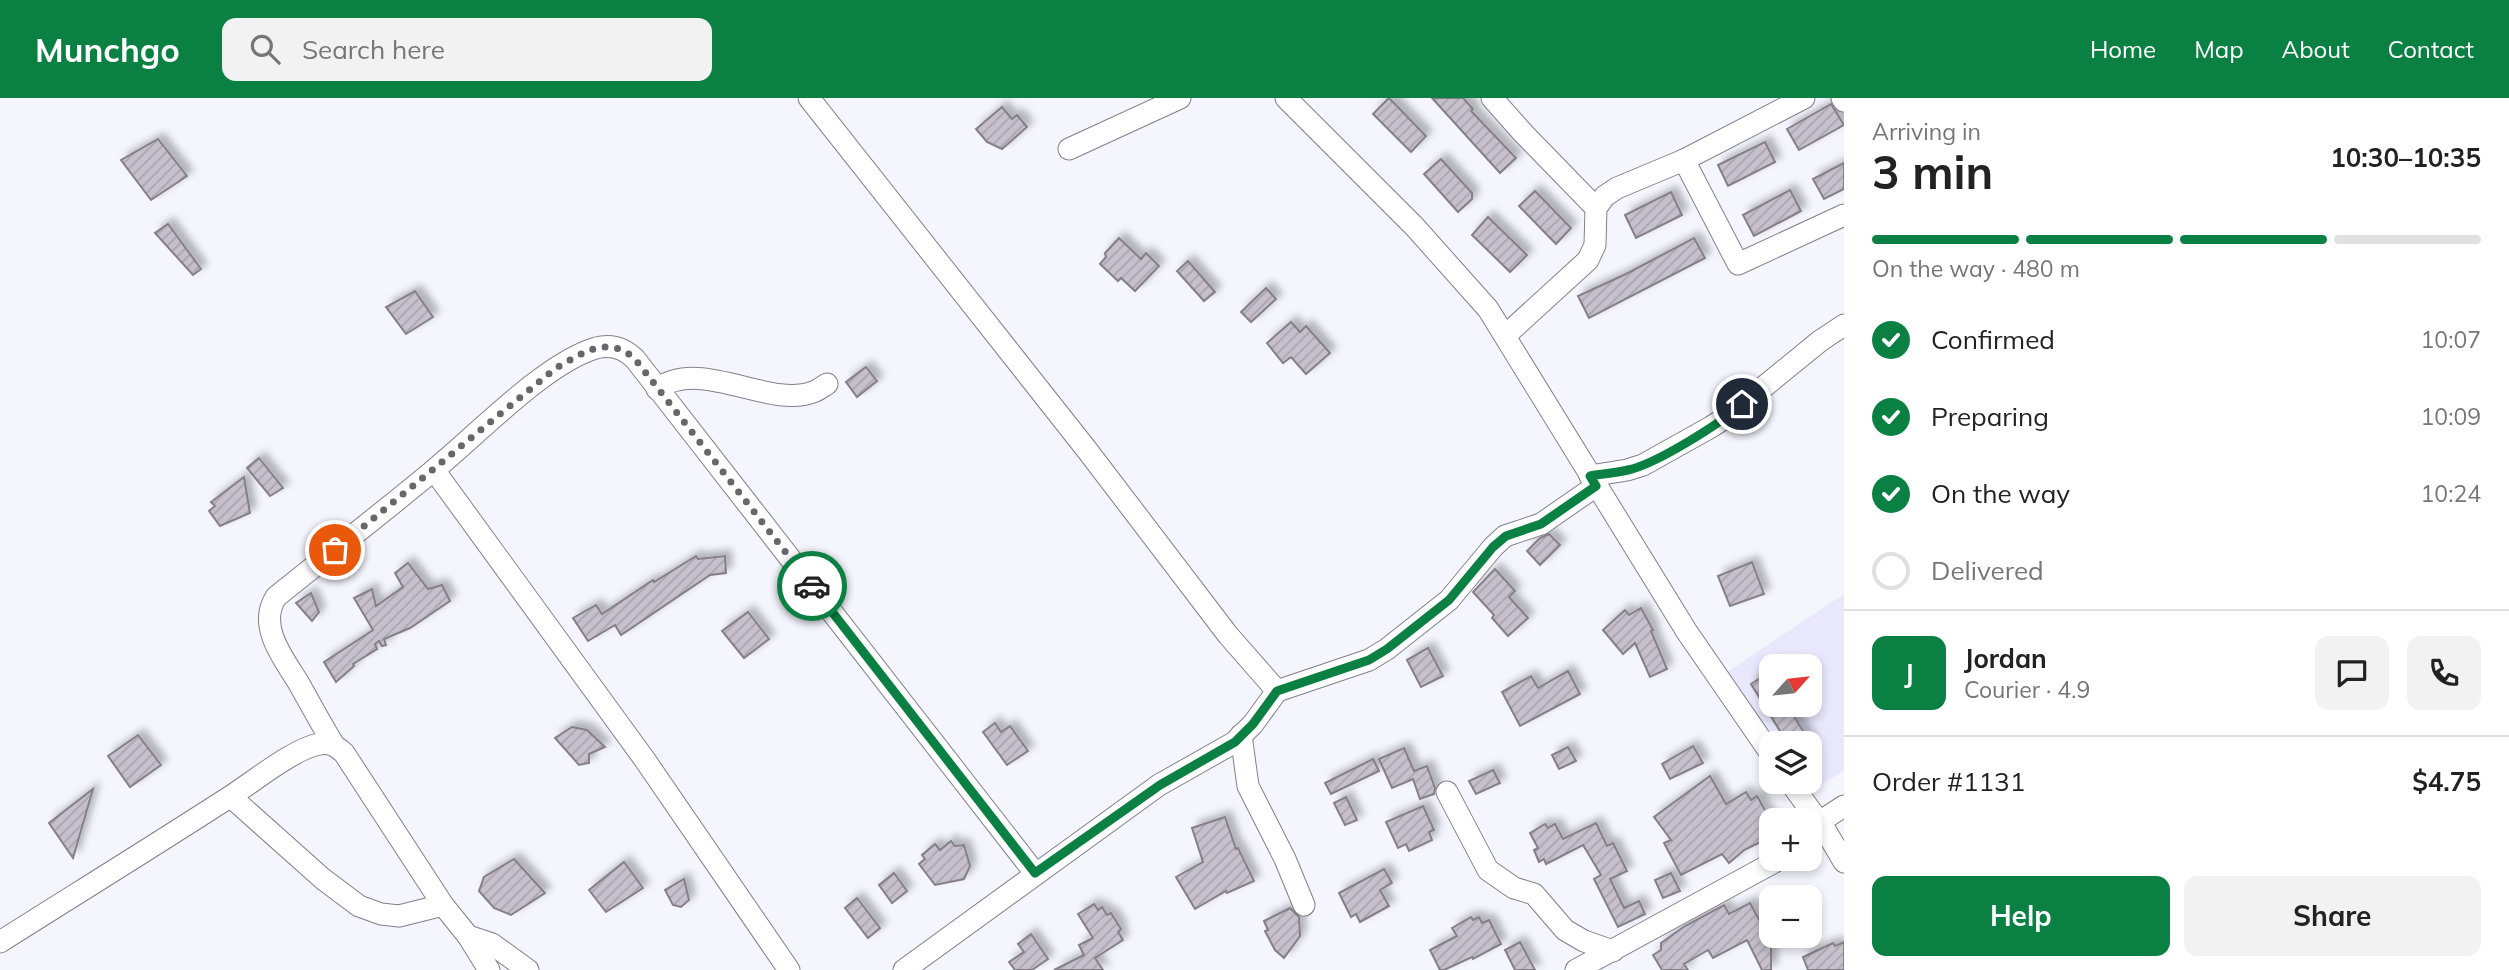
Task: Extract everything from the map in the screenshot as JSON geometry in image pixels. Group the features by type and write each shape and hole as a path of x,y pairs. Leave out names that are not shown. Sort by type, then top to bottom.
{"street":[{"path":"809,98 1087,450 1228,635 1277,691"},
{"path":"1069,149 1180,98"},
{"path":"1286,98 1414,226 1488,309 1687,632 1759,737"},
{"path":"1492,98 1596,208"},
{"path":"1506,335 1588,260 1595,245 1596,208 1605,196 1684,160 1775,105 1804,98"},
{"path":"1684,160 1738,264 1844,215"},
{"path":"904,970 1160,785 1215,754 1241,735 1277,691 1369,660 1387,649 1449,600 1493,547 1506,536 1541,524 1593,481 1643,465 1711,427 1844,325"},
{"path":"489,970 344,754 334,745 278,651 271,632 271,605 275,597 556,368 597,348 608,346 628,352 635,359 1035,873"},
{"path":"657,389 667,382 679,379 706,380 789,395 812,393 827,384"},
{"path":"434,470 638,749 789,970"},
{"path":"1241,735 1248,786 1285,859 1304,905"},
{"path":"0,942 296,755 322,743 334,745"},
{"path":"1447,792 1488,870 1514,888 1534,894 1565,930 1584,941 1614,951"},
{"path":"231,797 323,879 359,906 382,914 399,916 443,905"},
{"path":"1822,829 1844,806"},
{"path":"1822,837 1844,862"},
{"path":"1576,970 1759,871"},
{"path":"468,936 492,944 528,970"}],"shaded area":[{"path":"1844,594 1844,770 1822,785 1822,731 1766,731 1727,672"}],"building":[{"path":"1389,98 1426,136 1411,152 1373,114"},
{"path":"1432,98 1463,98 1473,109 1471,111 1516,158 1500,173"},
{"path":"1831,104 1844,125 1799,150 1787,129"},
{"path":"1002,107 1012,119 1017,115 1027,127 1002,149 987,142 976,129"},
{"path":"158,139 187,176 151,200 121,160"},
{"path":"1765,142 1775,162 1728,186 1718,165"},
{"path":"1441,159 1472,193 1472,199 1458,212 1424,174"},
{"path":"1844,163 1844,189 1824,199 1813,179"},
{"path":"1790,190 1801,211 1754,236 1743,215"},
{"path":"1535,191 1571,228 1556,244 1519,206"},
{"path":"1671,192 1682,215 1636,238 1625,215"},
{"path":"1488,217 1527,255 1510,272 1472,235"},
{"path":"168,224 201,269 193,275 155,233"},
{"path":"1119,238 1141,259 1146,253 1159,266 1135,291 1121,278 1118,281 1100,264 1106,257 1105,253"},
{"path":"1694,238 1705,258 1589,318 1578,296"},
{"path":"1188,261 1215,292 1204,301 1177,271"},
{"path":"1266,288 1276,299 1251,322 1241,312"},
{"path":"415,291 433,317 406,334 386,307"},
{"path":"1291,322 1300,332 1306,326 1330,353 1306,374 1291,357 1283,363 1267,343"},
{"path":"866,367 877,381 857,397 846,382"},
{"path":"259,458 283,488 270,496 247,468"},
{"path":"244,477 250,513 220,526 209,511 215,506 211,502"},
{"path":"1549,534 1560,545 1540,565 1527,551 1540,538"},
{"path":"696,556 698,559 725,556 726,573 710,575 621,635 615,625 588,641 573,618 596,605 602,614 653,580 654,582"},
{"path":"1752,562 1764,594 1730,606 1718,576"},
{"path":"408,563 428,589 442,585 450,601 410,628 384,639 386,645 382,646 379,641 375,644 377,649 353,664 354,666 336,682 324,662 373,630 354,598 372,589 376,606 403,587 395,573"},
{"path":"1495,569 1515,591 1509,597 1528,618 1508,636 1492,618 1494,615 1473,592"},
{"path":"311,593 319,612 312,621 296,603"},
{"path":"1641,608 1653,630 1651,631 1667,669 1650,677 1635,643 1623,654 1603,630 1625,610 1629,615"},
{"path":"748,612 769,639 744,658 722,631"},
{"path":"1428,648 1443,676 1421,687 1407,660"},
{"path":"1568,671 1580,694 1520,726 1502,692 1531,676 1538,688"},
{"path":"1759,679 1759,697 1751,684"},
{"path":"1772,718 1795,718 1803,731 1780,731"},
{"path":"995,723 1001,732 1010,726 1028,751 1007,765 983,732"},
{"path":"572,727 587,730 605,747 589,754 589,763 579,765 555,738"},
{"path":"138,735 161,765 130,787 108,756"},
{"path":"1693,746 1703,763 1670,779 1662,764"},
{"path":"1568,747 1576,761 1559,769 1552,755"},
{"path":"1404,748 1414,771 1427,766 1435,788 1434,794 1420,799 1413,779 1392,788 1379,759"},
{"path":"1373,759 1379,771 1331,794 1325,783"},
{"path":"1493,770 1500,783 1476,794 1469,781"},
{"path":"1710,776 1726,804 1746,792 1751,800 1757,796 1764,808 1759,808 1759,843 1744,850 1729,863 1722,854 1681,875 1664,843 1671,840 1654,817"},
{"path":"93,789 73,858 49,823"},
{"path":"1346,797 1357,820 1345,825 1334,803"},
{"path":"1423,806 1434,830 1429,832 1432,840 1409,851 1406,844 1398,848 1386,822"},
{"path":"1225,817 1236,849 1238,848 1254,881 1227,893 1226,891 1195,909 1176,877 1203,862 1192,828"},
{"path":"1596,823 1607,846 1613,843 1627,871 1610,879 1624,908 1639,901 1645,914 1618,927 1594,879 1601,875 1583,845 1546,864 1544,859 1539,862 1534,850 1538,848 1530,833 1545,824 1548,828 1555,824 1563,839"},
{"path":"951,841 955,846 964,845 970,866 964,879 935,885 919,864 925,859 922,855 935,844 940,850"},
{"path":"514,859 545,893 511,915 494,908 479,891 484,877"},
{"path":"624,862 643,888 606,912 589,890"},
{"path":"1384,869 1392,883 1380,890 1389,906 1360,922 1356,914 1351,917 1339,893"},
{"path":"894,873 907,891 892,903 879,885"},
{"path":"1671,873 1680,891 1663,898 1655,880"},
{"path":"684,879 689,900 681,907 673,905 665,890"},
{"path":"857,898 880,928 868,938 845,908"},
{"path":"1750,903 1759,920 1759,948 1771,948 1771,970 1762,970 1747,940 1713,958 1708,950 1684,964 1688,970 1662,970 1653,955 1661,950 1661,943 1685,926 1724,905 1729,914"},
{"path":"1094,904 1098,910 1102,907 1107,915 1111,913 1121,929 1118,932 1123,940 1095,958 1103,970 1054,970 1084,955 1079,945 1093,938 1078,914"},
{"path":"1290,908 1299,917 1300,936 1284,958 1275,950 1265,931 1268,930 1264,921"},
{"path":"1471,917 1473,920 1479,917 1482,923 1489,920 1501,944 1473,959 1472,957 1440,970 1430,950 1457,936 1452,928"},
{"path":"1031,934 1048,959 1032,970 1015,970 1009,962 1024,952 1018,944"},
{"path":"1520,942 1535,970 1515,970 1505,950"},
{"path":"1844,942 1844,970 1808,970 1803,957 1833,943 1835,946"}],"way so far":[{"path":"335,550 556,368 582,354 608,346 621,348 635,359 812,586"}],"route":[{"path":"812,586 1035,873 1160,785 1235,742 1253,724 1277,691 1369,660 1387,649 1449,600 1493,547 1506,536 1541,524 1596,486 1590,476 1627,471 1654,460 1728,416 1742,404"}]}
